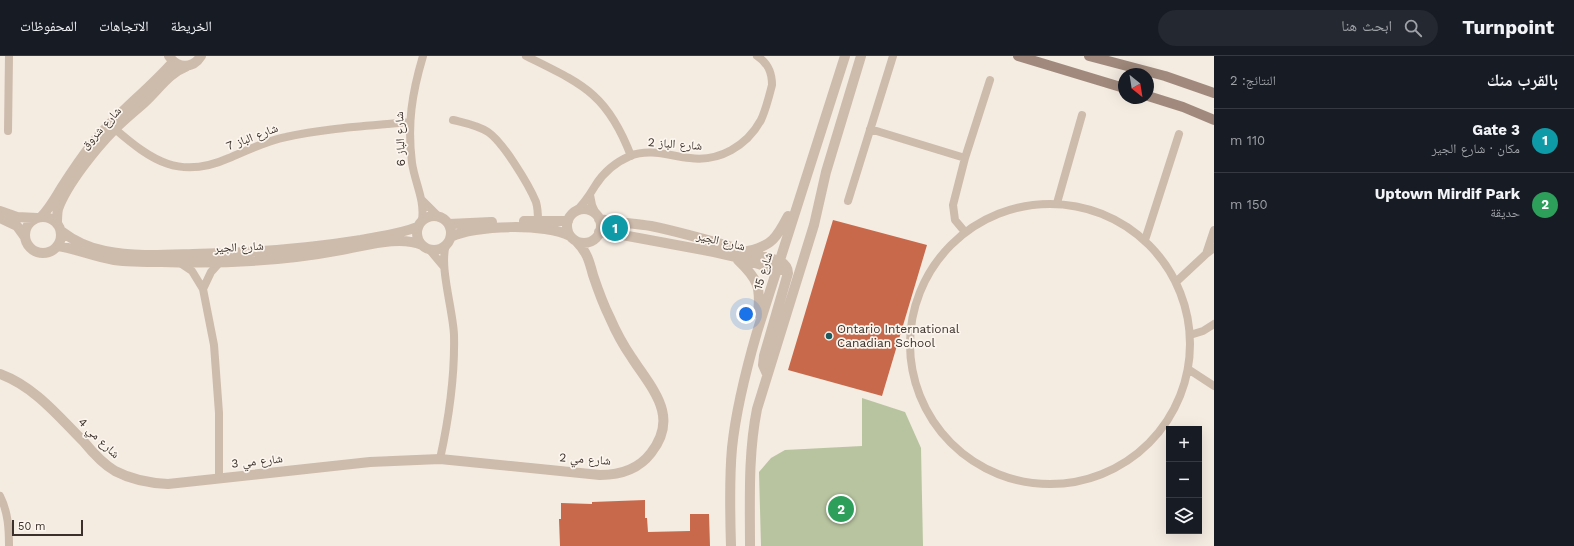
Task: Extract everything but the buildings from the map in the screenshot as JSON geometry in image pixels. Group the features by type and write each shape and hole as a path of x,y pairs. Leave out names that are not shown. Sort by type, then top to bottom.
{"main road":[{"path":"1018,56 1118,86"},
{"path":"1089,56 1165,76 1214,93"},
{"path":"1154,98 1214,120"}],"street":[{"path":"8,131 9,56"},
{"name":"شارع الباز 6","path":"420,224 423,209 412,164 410,122 415,82 423,56"},
{"path":"526,56 569,77 600,101 616,122 631,156"},
{"name":"شارع الباز 2","path":"575,212 583,204 607,172 621,160 631,156 651,153 670,154 691,158 710,158 727,152 742,143 756,128 761,120 772,85 769,68 766,63 757,56"},
{"name":"شارع 15","path":"731,546 730,498 732,448 739,404 756,332 845,56"},
{"path":"750,546 752,440 757,409 814,225 826,172 861,56"},
{"path":"848,201 893,56"},
{"name":"شارع شروق","path":"59,228 58,208 90,158 115,129 145,102 171,75 191,65 201,57"},
{"path":"170,59 177,64 187,66"},
{"name":"شارع شروق","path":"39,218 51,206 78,163 96,138 151,86 170,59"},
{"path":"965,232 955,220 953,204 965,158 990,80"},
{"path":"1057,204 1082,116"},
{"path":"453,120 480,127 502,145 532,196 537,208 538,221"},
{"name":"شارع الباز 7","path":"115,129 149,156 172,165 195,167 217,163 257,146 284,137 312,132 410,122"},
{"path":"870,129 965,158"},
{"path":"1145,240 1179,134"},
{"path":"589,258 600,226 590,195"},
{"name":"شارع الباز 6","path":"421,197 438,216"},
{"path":"1037,204 1057,204 1073,205 1104,214 1133,230 1145,240 1163,260 1176,282 1186,308 1190,335 1188,369 1183,389 1175,407 1164,425 1136,454 1118,466 1098,476 1054,484 1032,483 989,471 970,460 953,446 926,411 917,391 911,370 909,348 915,304 923,283 934,264 948,247 965,232 981,221 999,213 1018,207 1037,204"},
{"path":"745,251 759,248 774,240 796,207"},
{"path":"573,238 567,229 568,221 575,212 586,209 597,216"},
{"path":"0,211 17,217 50,218 59,228 60,241 58,246 49,252 38,253 30,247 17,226 0,218"},
{"path":"440,459 449,411 454,349 453,322 444,256 449,241 451,228 446,220 438,216 429,216 420,224 417,235 445,268"},
{"name":"شارع الجير","path":"597,216 622,223 635,223 698,237 745,251 778,266"},
{"path":"25,238 27,227 30,223 39,218"},
{"path":"449,224 568,221"},
{"path":"630,237 631,228 635,223"},
{"name":"شارع الجير","path":"59,228 77,242 106,251 156,255 288,250 396,234 420,224"},
{"path":"426,247 438,249 460,232 471,230 521,228 554,230 587,242 597,236"},
{"path":"1206,254 1214,230"},
{"name":"شارع الجير","path":"597,236 616,239 630,237 778,266"},
{"name":"شارع مي 2","path":"440,459 610,475 631,470 648,457 654,449 659,439 662,426 661,403 654,389 631,357 611,322 602,300 589,258 573,238"},
{"name":"شارع الجير","path":"58,246 114,260 180,263 220,262 314,254 399,240 411,241 426,247"},
{"path":"1176,282 1214,248"},
{"path":"736,257 750,271 758,286 760,299 756,332"},
{"path":"788,269 798,264 802,260"},
{"path":"203,289 208,277 220,262"},
{"name":"شارع مي 3","path":"180,263 192,271 203,289 214,345 219,413 219,479 375,461 440,459"},
{"path":"767,374 763,365 764,356 788,269 785,264 778,266"},
{"path":"1190,335 1202,331 1214,324"},
{"path":"1188,369 1214,386"},
{"name":"شارع مي 4","path":"0,374 24,385 37,394 97,457 115,471 125,476 157,484 219,479"},
{"path":"0,496 6,509 9,546"}],"green space":[{"path":"862,398 905,412 921,448 923,546 761,546 759,472 771,458 785,450 862,446"}],"place":[{"name":"Gate 3","path":"615,228"},
{"name":"Ontario International Canadian School","path":"829,336"},
{"name":"Uptown Mirdif Park","path":"841,509"}]}
